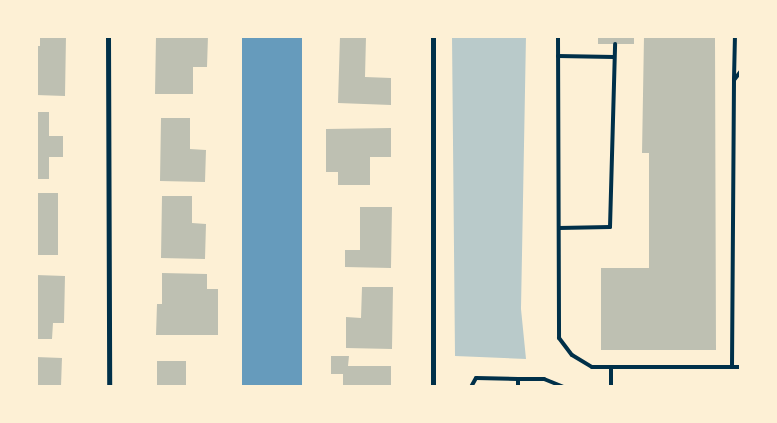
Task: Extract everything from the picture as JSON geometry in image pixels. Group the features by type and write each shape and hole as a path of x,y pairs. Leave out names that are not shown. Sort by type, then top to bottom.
{"street":[{"path":"108,36 108,387"},
{"path":"433,36 433,387"}],"lane":[{"path":"558,36 559,338 572,355 592,367 741,367"},
{"path":"732,367 735,36"},
{"path":"559,228 610,228 615,44"},
{"path":"558,56 614,57"},
{"path":"734,80 741,70"},
{"path":"611,367 611,387"},
{"path":"471,387 476,378 544,379 564,387"},
{"path":"518,379 518,387"}],"shaded area":[{"path":"452,36 526,36 521,309 526,359 455,356"}],"water":[{"path":"242,36 302,36 302,387 242,387"}],"building":[{"path":"40,36 66,36 65,96 36,95 36,46 40,46"},
{"path":"156,36 208,36 207,67 193,67 193,94 155,94"},
{"path":"340,36 366,37 365,77 391,78 391,105 338,103"},
{"path":"598,36 634,36 634,44 598,44"},
{"path":"644,36 715,36 716,350 601,350 601,268 649,268 649,153 642,153"},
{"path":"36,112 49,112 49,136 63,136 63,157 49,157 49,179 36,179"},
{"path":"161,118 190,118 190,149 206,150 205,182 160,181"},
{"path":"391,128 391,157 370,157 370,185 338,185 338,172 326,172 326,129"},
{"path":"36,193 58,193 58,255 36,255"},
{"path":"162,196 192,196 192,223 206,224 205,259 161,258"},
{"path":"360,207 392,207 391,268 345,267 345,250 360,250"},
{"path":"162,273 207,274 207,289 218,289 218,335 156,335 157,304 162,304"},
{"path":"36,275 65,276 64,323 53,323 52,339 36,339"},
{"path":"362,287 393,287 392,349 346,348 346,317 361,318"},
{"path":"331,356 349,356 348,366 391,366 391,387 343,387 343,374 331,374"},
{"path":"36,357 62,358 61,387 36,387"},
{"path":"157,361 186,361 186,387 157,387"}]}
